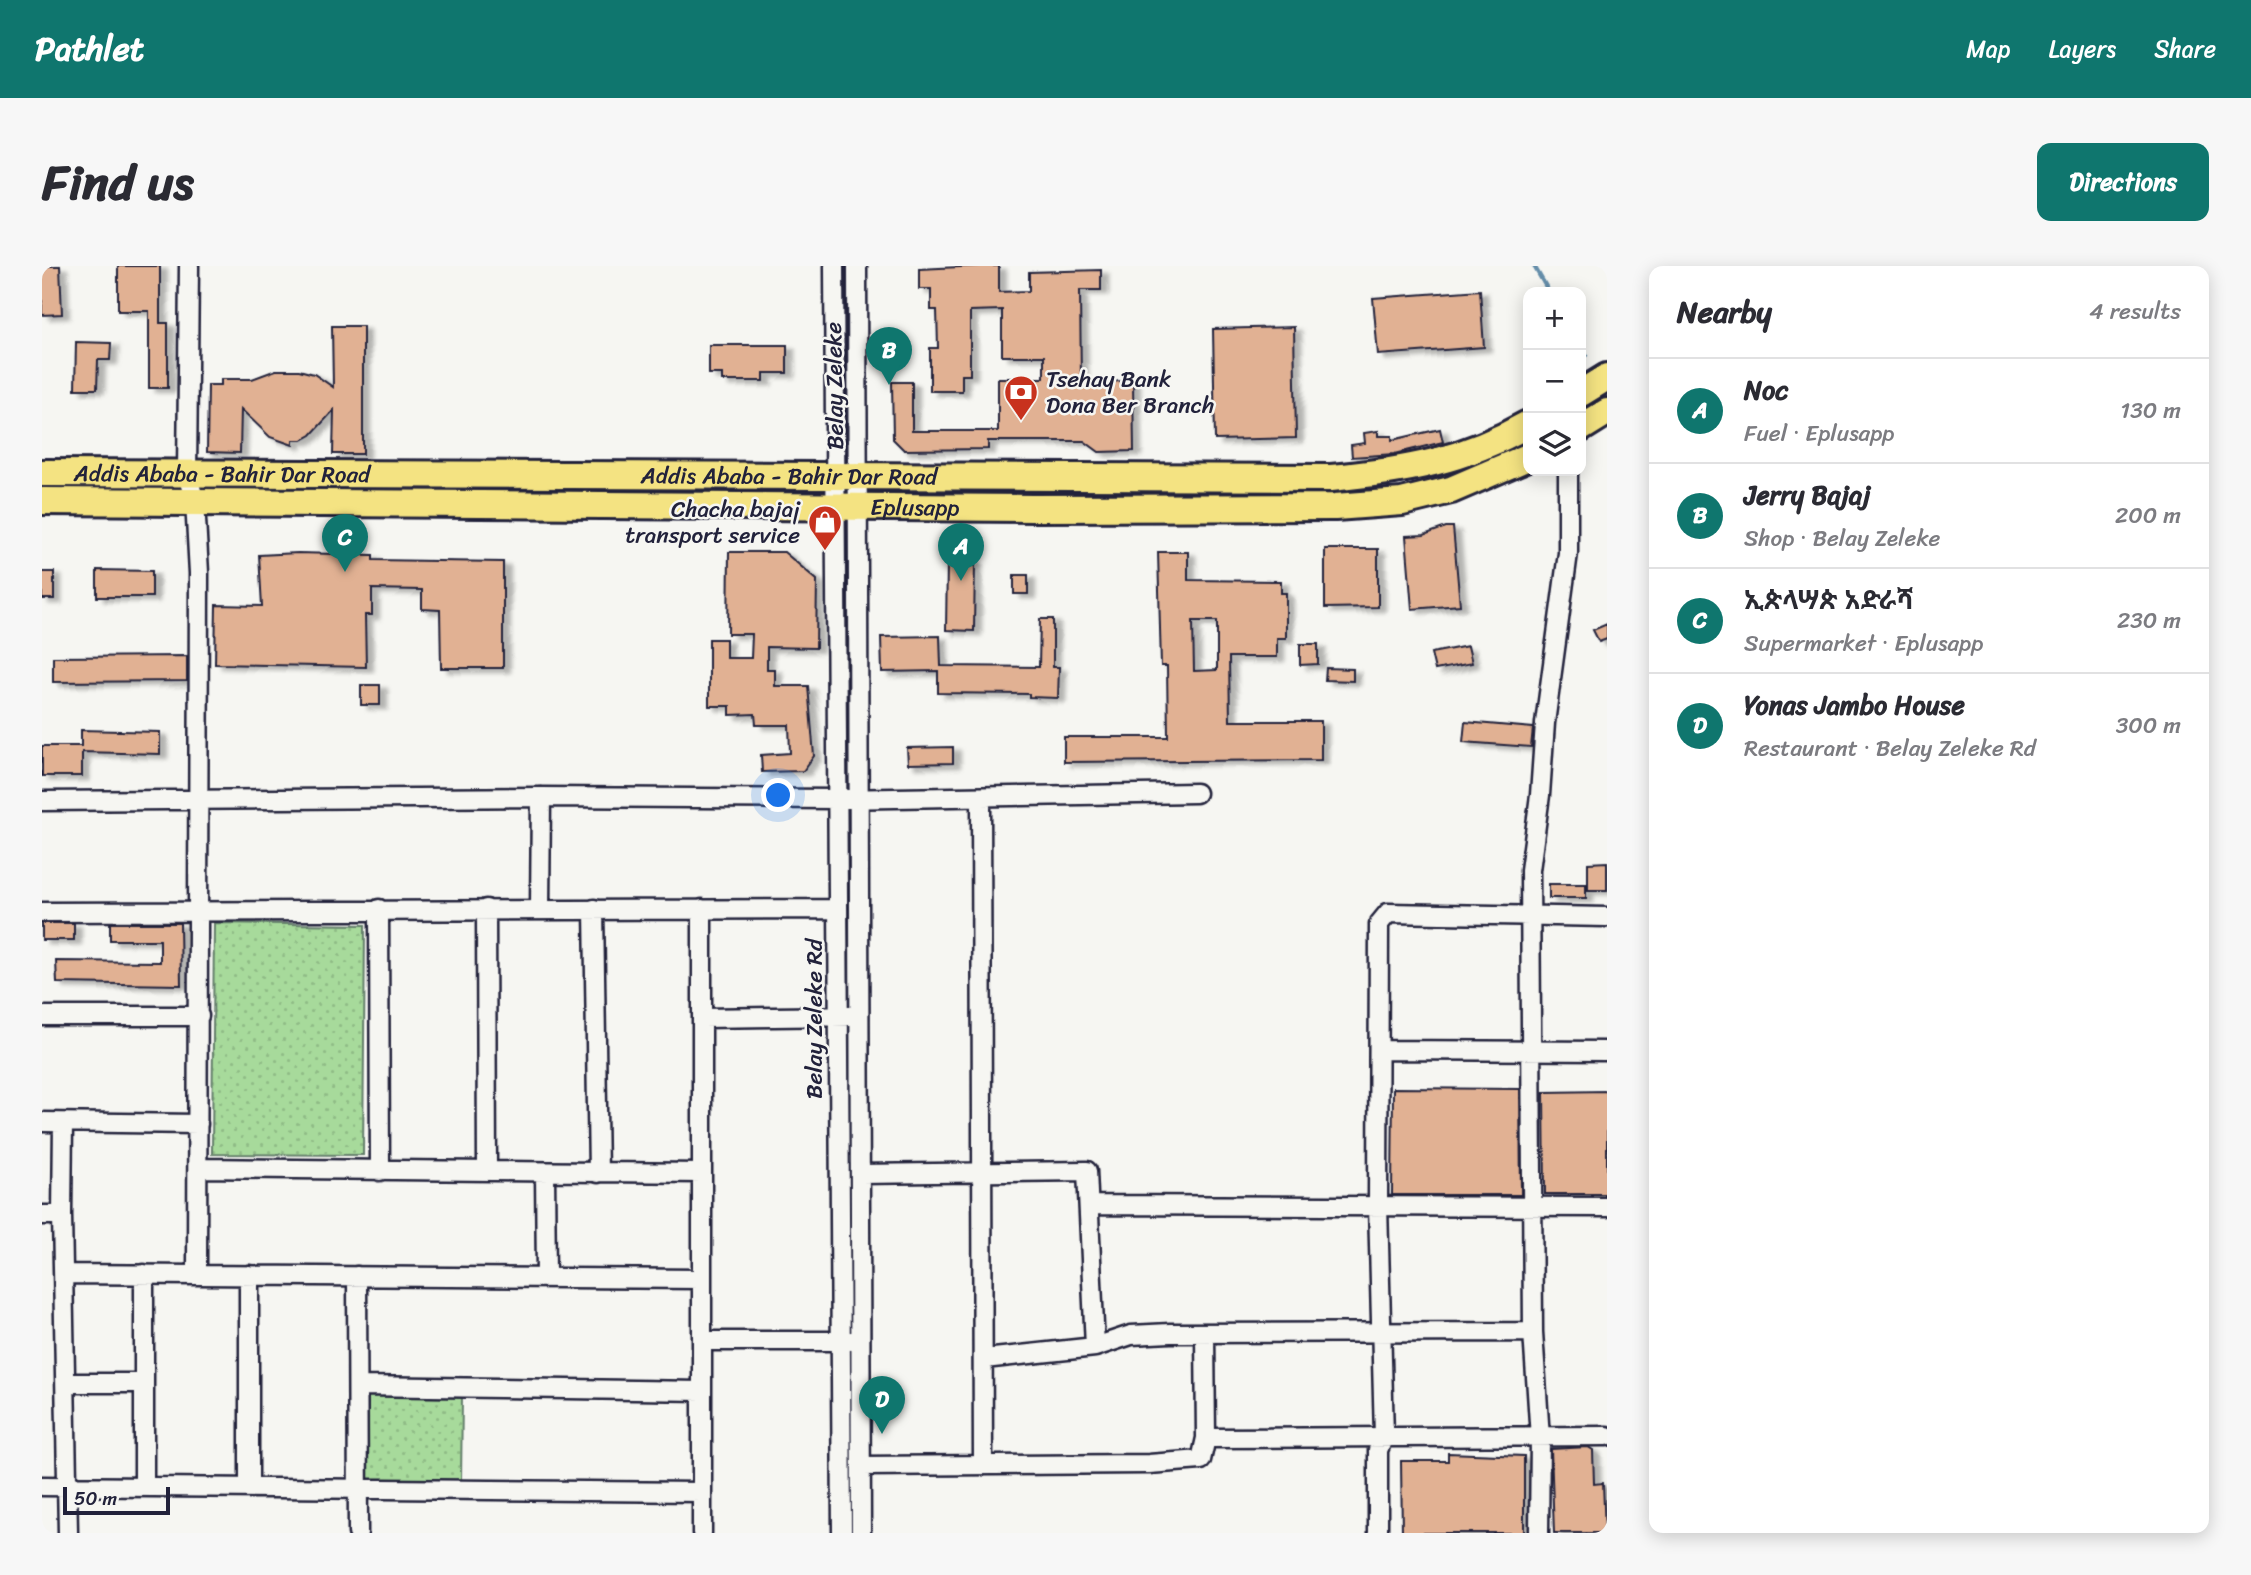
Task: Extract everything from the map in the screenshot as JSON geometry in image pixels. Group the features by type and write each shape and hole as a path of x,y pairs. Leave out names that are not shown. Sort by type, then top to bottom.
{"highway":[{"path":"1586,390 1607,377"},
{"path":"1586,425 1607,412"},
{"name":"Addis Ababa - Bahir Dar Road","path":"42,474 1331,478 1398,472 1441,462 1481,449 1523,427"},
{"name":"Eplusapp","path":"42,501 1335,507 1402,502 1464,485 1523,459"}],"street":[{"path":"189,266 187,475 195,501 200,573 197,1275"},
{"name":"Belay Zeleke","path":"834,266 847,477"},
{"name":"Belay Zeleke","path":"847,505 857,266"},
{"path":"1539,1533 1540,1438 1533,1332 1530,870 1540,795 1545,723 1568,553 1568,476"},
{"name":"Belay Zeleke Rd","path":"847,505 860,798 861,1533"},
{"name":"Belay Zeleke Rd","path":"842,1533 837,799 847,505"},
{"path":"42,801 198,802 541,797 837,799 1196,793"},
{"path":"540,909 541,797"},
{"path":"981,797 983,1465"},
{"path":"379,909 380,1171"},
{"path":"486,909 487,1171"},
{"path":"594,909 598,1173"},
{"path":"702,909 702,1533"},
{"path":"42,912 838,909"},
{"path":"1378,1533 1378,1450 1384,1437 1378,1205 1381,918 1388,914 1607,917"},
{"path":"42,1016 199,1016"},
{"path":"703,1018 860,1016"},
{"path":"1379,1050 1607,1051"},
{"path":"42,1122 198,1124"},
{"path":"63,1123 62,1215 68,1533"},
{"path":"199,1168 702,1173"},
{"path":"861,1174 1087,1171 1095,1347"},
{"path":"545,1172 546,1278"},
{"path":"1089,1205 1607,1208"},
{"path":"42,1215 62,1215"},
{"path":"64,1274 702,1279"},
{"path":"144,1275 144,1487"},
{"path":"248,1488 249,1275"},
{"path":"357,1276 358,1533"},
{"path":"984,1359 1095,1347 1131,1335 1533,1332"},
{"path":"861,1466 1187,1463 1201,1460 1206,1438 1205,1333"},
{"path":"703,1341 861,1341"},
{"path":"66,1382 144,1383"},
{"path":"359,1386 702,1391"},
{"path":"1206,1438 1607,1436"},
{"path":"42,1486 702,1492"}],"green space":[{"path":"214,923 365,925 363,1155 212,1154"},
{"path":"366,1394 462,1395 461,1483 365,1482"}],"building":[{"path":"42,266 60,266 62,314 42,315"},
{"path":"118,266 160,266 160,323 168,323 168,388 149,388 149,311 118,311"},
{"path":"999,266 999,292 1029,291 1029,272 1101,270 1101,290 1080,290 1081,382 1133,381 1134,451 1099,452 1084,441 988,441 988,449 904,450 893,439 892,382 912,382 912,431 998,431 998,378 1044,378 1044,356 1002,356 1002,310 970,311 970,375 962,375 962,391 930,391 930,348 938,348 937,310 931,310 931,289 919,289 919,269"},
{"path":"1480,290 1484,347 1378,355 1373,298"},
{"path":"332,326 363,326 363,454 333,454 334,410 311,435 302,440 293,440 293,445 270,437 241,409 240,453 207,452 208,385 221,385 221,379 252,379 276,370 299,370 314,374 333,387"},
{"path":"1294,327 1296,438 1215,440 1213,329"},
{"path":"76,342 111,343 110,360 98,360 97,389 75,389"},
{"path":"709,345 787,345 787,373 764,373 764,381 722,381 722,374 709,374"},
{"path":"1440,429 1443,442 1394,454 1352,457 1351,445 1365,443 1364,433 1378,431 1378,436 1392,436 1392,440"},
{"path":"1453,527 1460,605 1412,609 1406,536 1424,535"},
{"path":"1325,549 1378,549 1378,607 1325,608"},
{"path":"729,552 784,552 817,580 816,648 767,647 767,669 775,669 775,686 808,686 814,756 803,771 762,772 761,755 790,753 789,725 756,725 755,714 730,715 730,706 709,706 709,639 726,639 726,658 751,658 752,634 728,634"},
{"path":"1158,552 1188,552 1188,580 1281,581 1281,593 1286,593 1286,638 1277,638 1277,657 1229,657 1230,721 1321,721 1321,760 1064,762 1064,737 1168,737 1167,666 1161,666","holes":["1193,621 1217,621 1217,670 1194,671"]},
{"path":"259,555 373,555 373,560 503,562 503,668 441,668 440,610 422,609 422,590 372,589 372,615 365,615 366,667 215,664 216,605 262,606"},
{"path":"947,560 975,560 974,631 946,630"},
{"path":"97,570 152,571 152,597 97,597"},
{"path":"42,572 54,572 54,599 42,599"},
{"path":"1014,575 1028,575 1028,594 1014,594"},
{"path":"1040,619 1053,619 1053,667 1059,667 1058,698 1029,697 1029,694 938,693 938,671 882,672 881,637 940,636 941,666 1039,667"},
{"path":"1607,624 1607,639 1599,642 1593,630"},
{"path":"1300,644 1318,644 1318,664 1300,665"},
{"path":"1468,646 1472,663 1435,670 1431,653"},
{"path":"187,656 187,681 53,682 53,657"},
{"path":"1326,668 1353,669 1353,681 1325,680"},
{"path":"361,685 380,685 380,705 361,705"},
{"path":"1465,722 1533,728 1531,747 1463,742"},
{"path":"81,730 160,732 160,754 82,752 82,776 42,776 42,746 81,746"},
{"path":"953,747 953,763 908,764 907,748"},
{"path":"1607,862 1607,890 1588,890 1588,863"},
{"path":"1549,884 1586,884 1586,898 1549,898"},
{"path":"42,923 74,923 74,940 42,940"},
{"path":"110,923 180,923 181,985 57,983 56,961 160,962 160,940 110,940"},
{"path":"1393,1088 1520,1089 1521,1195 1392,1195"},
{"path":"1607,1091 1607,1194 1545,1194 1544,1092"},
{"path":"1588,1447 1593,1450 1594,1484 1603,1483 1605,1533 1554,1533 1551,1449"},
{"path":"1448,1453 1524,1456 1524,1533 1402,1533 1401,1461 1448,1461"}],"waterway":[{"path":"1534,266 1546,287"}],"place":[{"name":"Jerry Bajaj","path":"889,385"},
{"name":"Tsehay Bank Dona Ber Branch","path":"1021,422"},
{"name":"Chacha bajaj transport service","path":"825,552"},
{"name":"ኢጵላሣጵ አድራሻ","path":"345,572"},
{"name":"Noc","path":"961,581"},
{"name":"Yonas Jambo House","path":"882,1434"}]}
